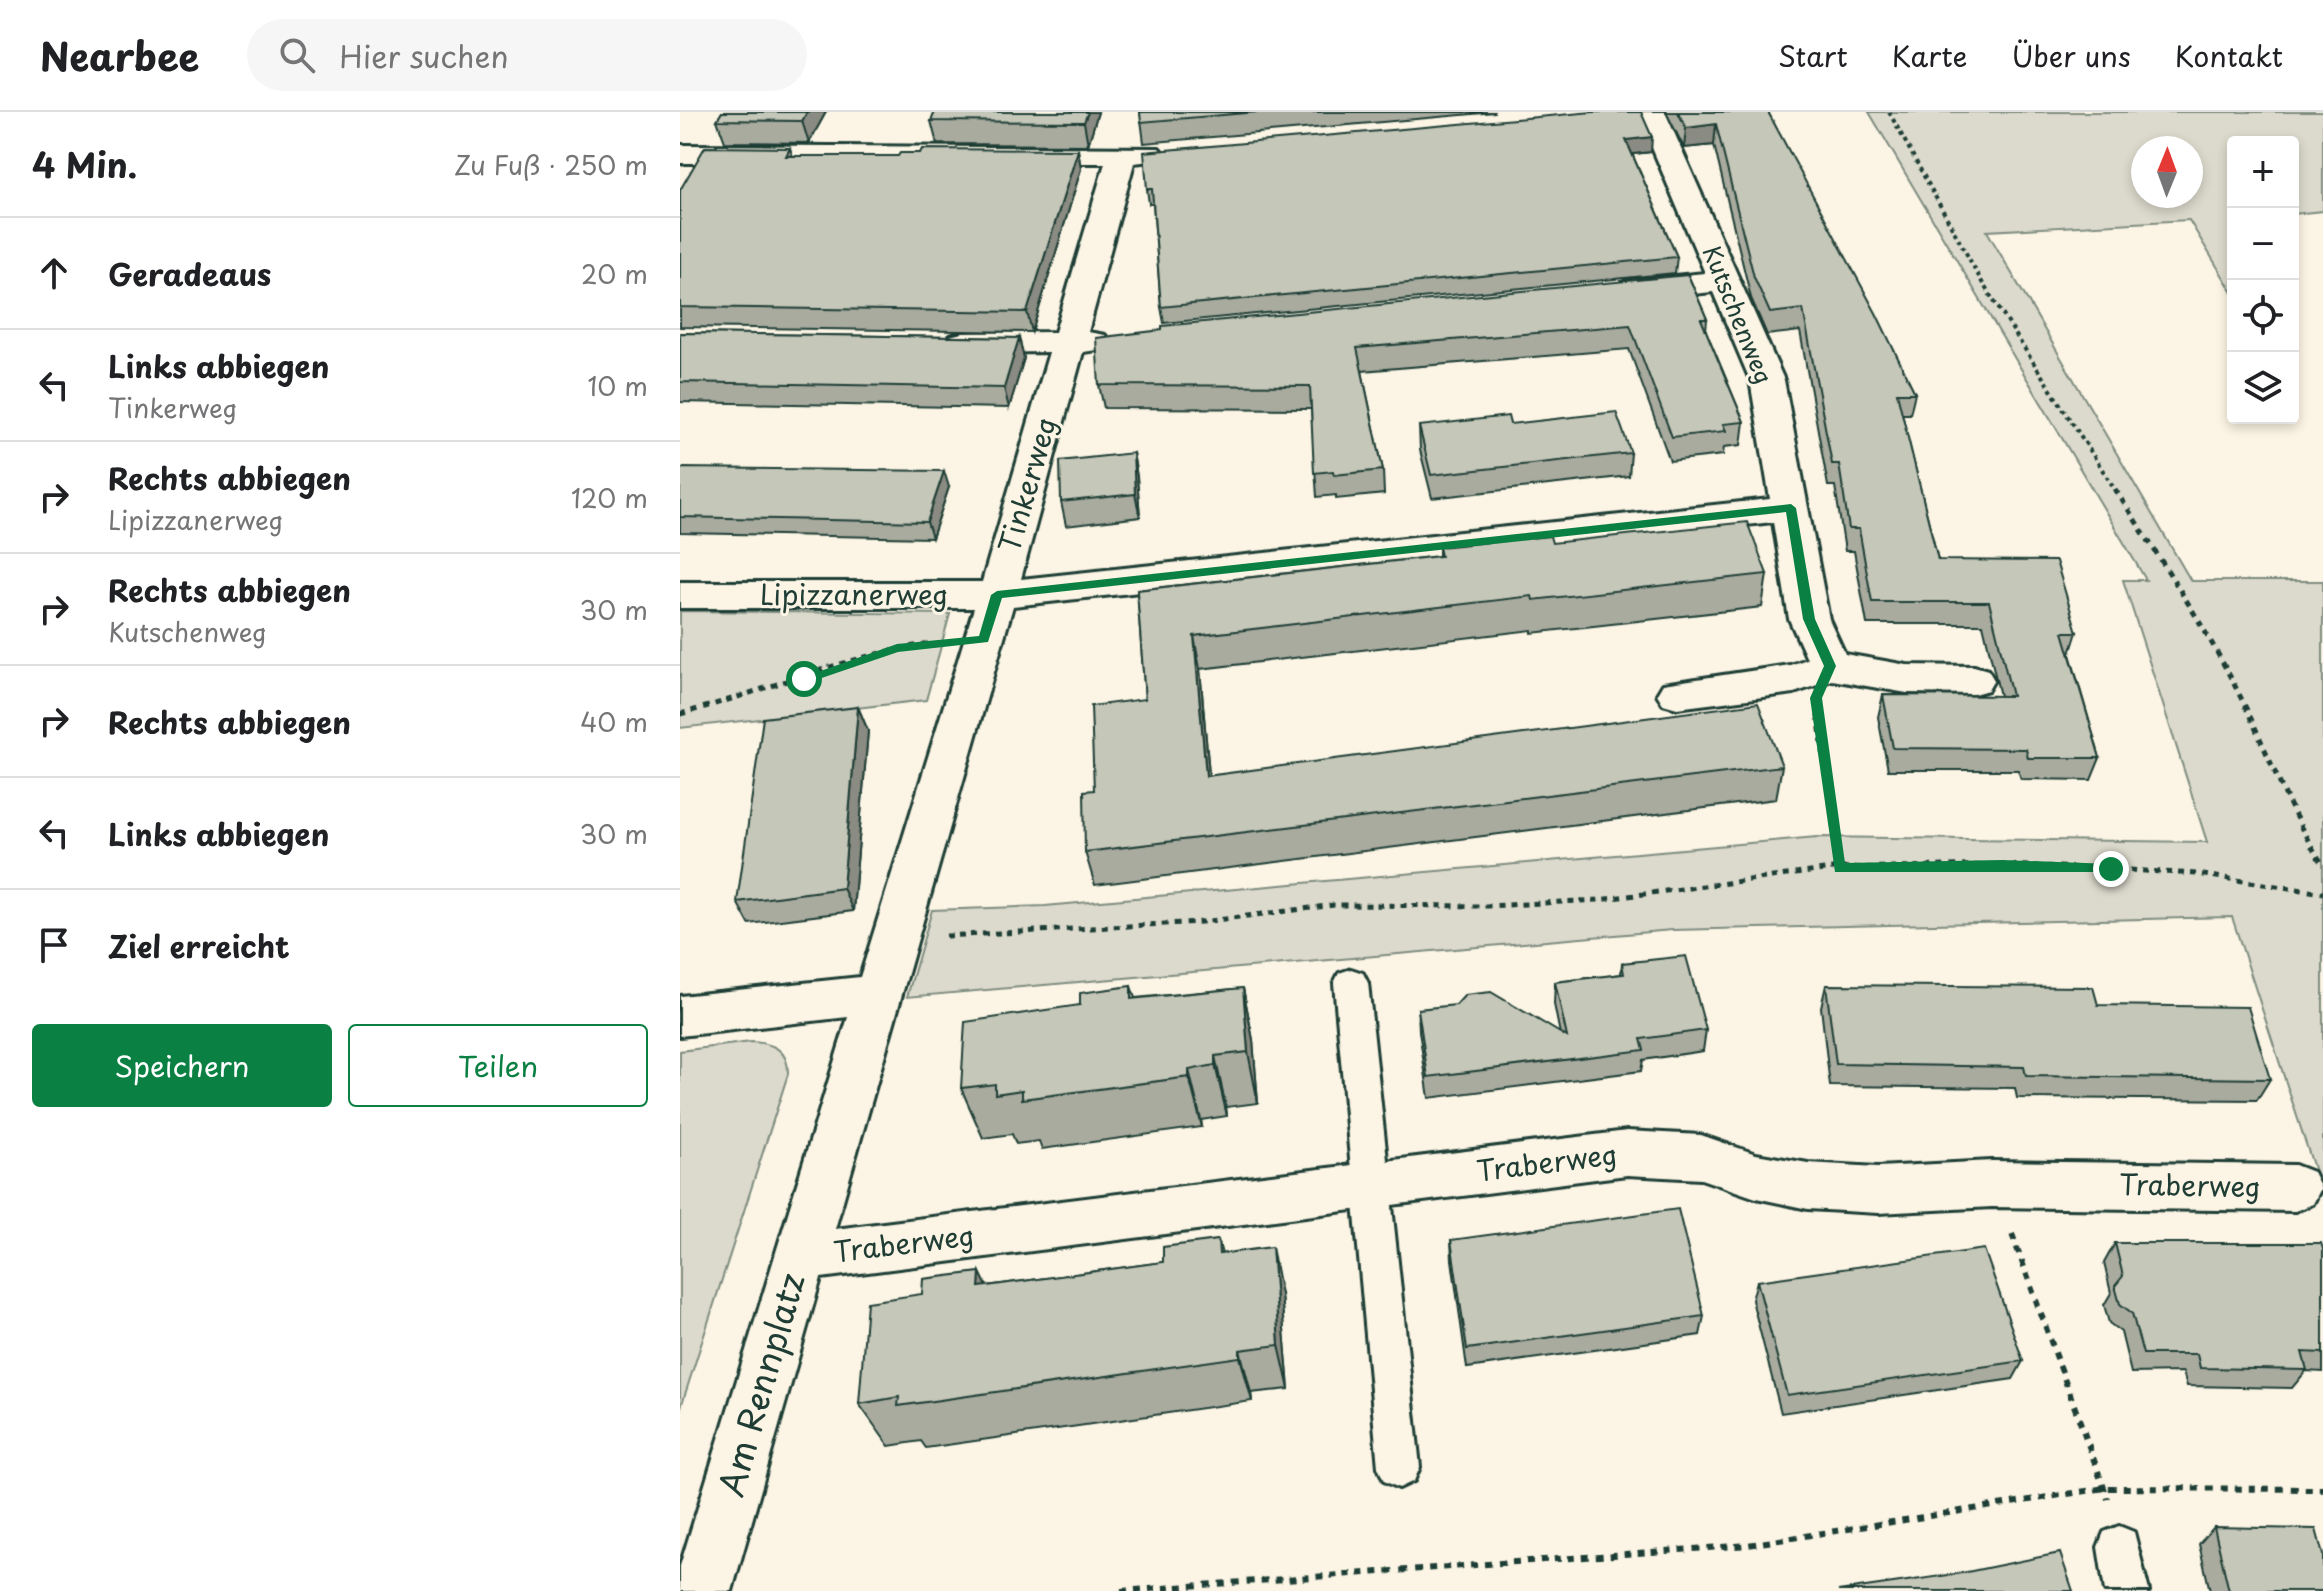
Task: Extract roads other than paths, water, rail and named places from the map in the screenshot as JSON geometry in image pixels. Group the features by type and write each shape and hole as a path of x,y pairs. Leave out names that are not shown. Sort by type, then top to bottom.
{"street":[{"name":"Kutschenweg","path":"1651,112 1767,380 1809,619 1830,666"},
{"path":"683,159 1121,157 1184,151"},
{"name":"Tinkerweg","path":"875,995 984,640 1121,157"},
{"path":"1599,293 1724,281"},
{"path":"928,343 1068,345 1130,338"},
{"name":"Lipizzanerweg","path":"680,595 997,595 1791,508"},
{"path":"1677,694 1794,679 1830,666 1907,679 1974,680"},
{"path":"680,1016 875,995"},
{"name":"Am Rennplatz","path":"702,1591 875,995"},
{"name":"Traberweg","path":"799,1257 1627,1153 1701,1157 1756,1176 1808,1186 1878,1190 1992,1184 2295,1188"}],"lane":[{"path":"1351,983 1399,1467"},
{"path":"2119,1547 2127,1591"}]}
